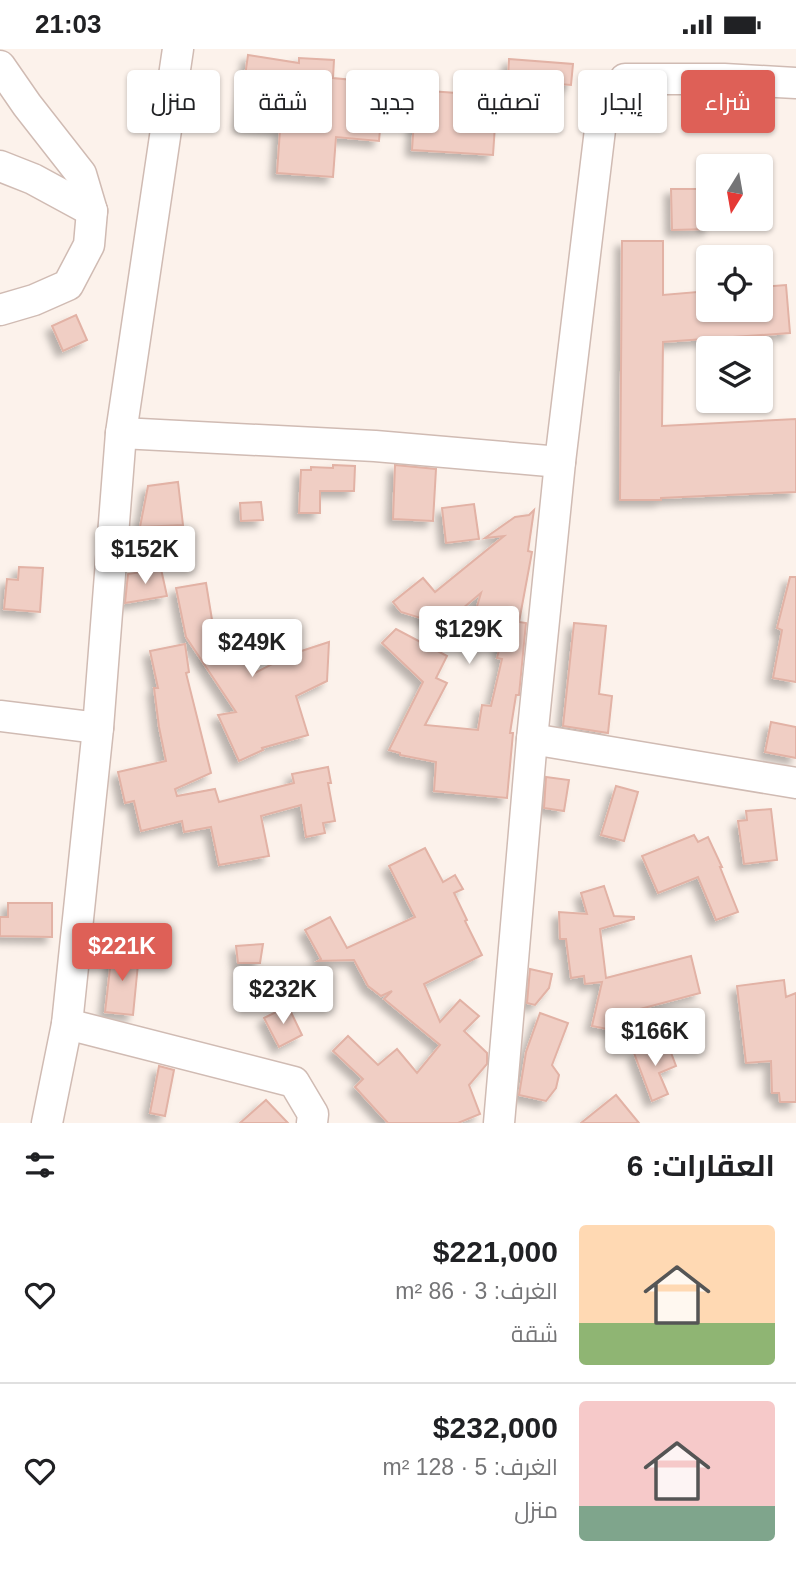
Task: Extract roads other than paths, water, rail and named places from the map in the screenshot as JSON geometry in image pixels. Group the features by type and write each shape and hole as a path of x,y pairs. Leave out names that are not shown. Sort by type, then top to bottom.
{"street":[{"path":"47,1123 66,1024 98,728 121,433 178,49"},
{"path":"0,66 80,174 92,211 89,245 68,285 34,300 0,310"},
{"path":"499,1123 532,739 560,462 602,113 625,79 724,79 796,83"},
{"path":"0,166 33,179 92,211"},
{"path":"121,433 375,446 560,462"},
{"path":"0,716 98,728"},
{"path":"532,739 796,783"},
{"path":"66,1024 294,1082 313,1114 312,1123"}]}
